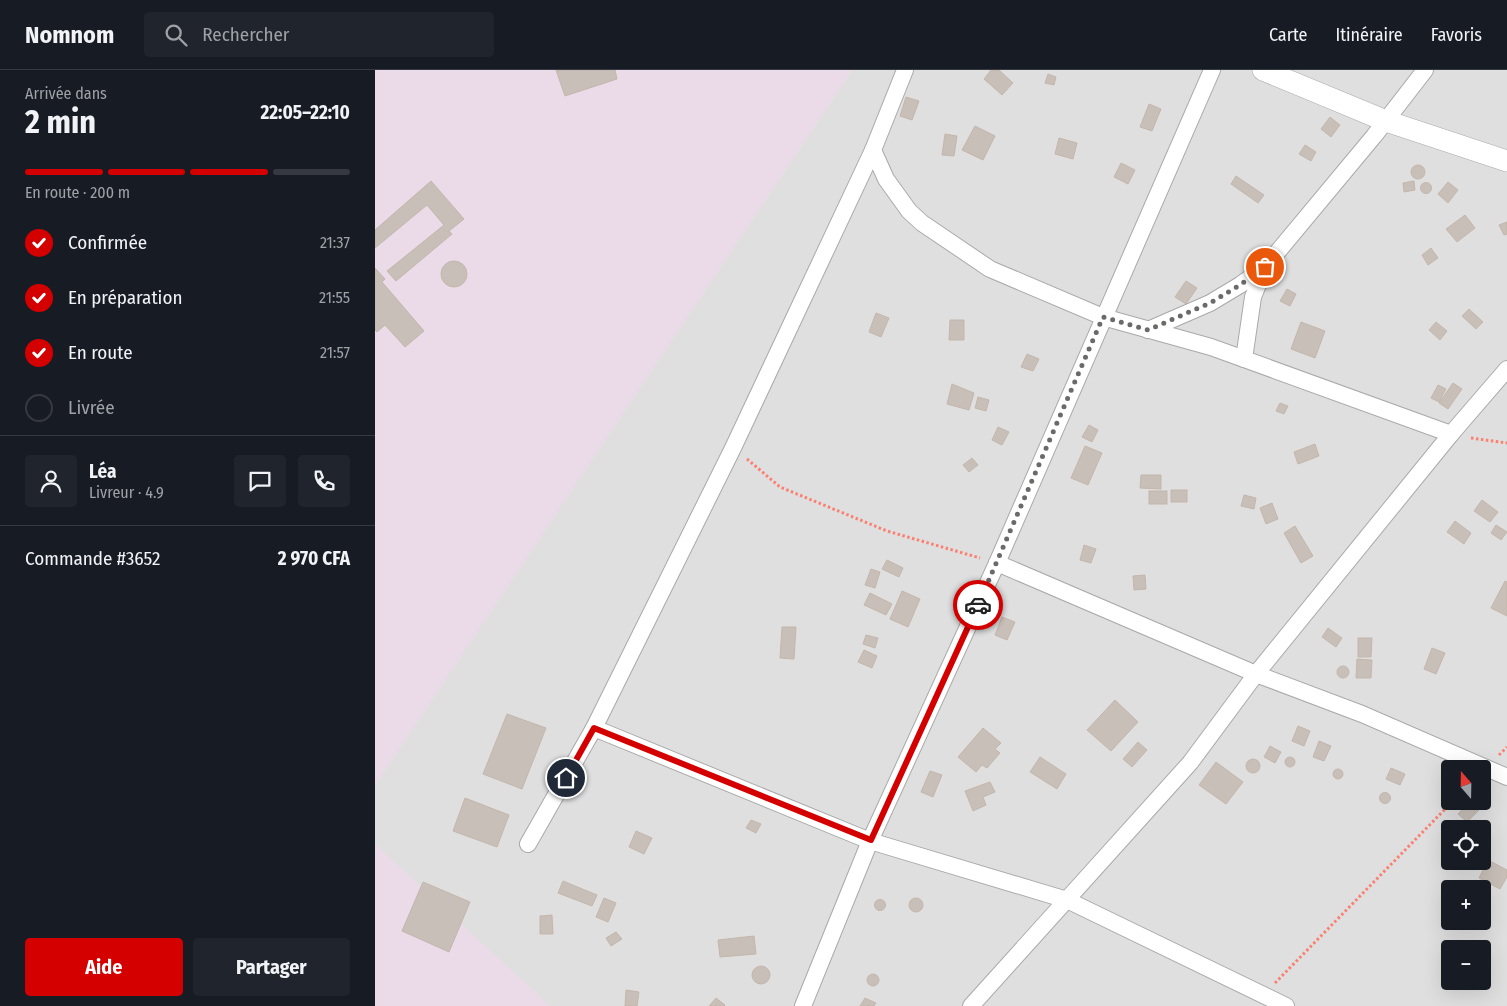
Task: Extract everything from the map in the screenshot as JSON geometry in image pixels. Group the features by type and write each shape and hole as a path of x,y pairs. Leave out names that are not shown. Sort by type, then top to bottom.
{"street":[{"path":"528,844 594,728 733,448 873,150 905,70"},
{"path":"803,1006 871,840 997,563 1212,70"},
{"path":"1263,70 1386,121 1507,161"},
{"path":"1148,330 1210,303 1265,267 1386,121 1425,70"},
{"path":"873,150 893,191 909,211 922,223 990,269 1103,317 1211,347 1451,434"},
{"path":"1244,359 1253,297 1265,267"},
{"path":"971,1006 1190,763 1256,674 1451,434 1507,369"},
{"path":"997,563 1256,674 1361,714 1507,777"},
{"path":"594,728 871,840 1067,900 1286,1006"}],"path":[{"path":"1451,434 1507,443"},
{"path":"733,448 780,487 887,531 997,563"},
{"path":"1263,995 1444,810"}],"shaded area":[{"path":"375,70 1507,70 1507,1006 375,1006"},
{"path":"375,70 852,70 375,785"},
{"path":"375,844 550,1006 375,1006"}],"building":[{"path":"556,70 615,70 617,79 565,96"},
{"path":"991,70 999,70 1013,83 1002,95 984,79"},
{"path":"1048,74 1056,77 1054,85 1045,83"},
{"path":"906,97 919,101 912,120 900,116"},
{"path":"1149,104 1161,109 1152,131 1140,127"},
{"path":"1330,117 1340,125 1331,137 1321,129"},
{"path":"975,126 995,136 983,160 962,150"},
{"path":"945,134 957,136 954,156 942,155"},
{"path":"1059,138 1077,143 1073,159 1055,154"},
{"path":"1305,145 1316,152 1311,161 1299,154"},
{"path":"1121,163 1135,170 1128,184 1114,177"},
{"path":"1418,165 1423,167 1425,172 1423,177 1418,179 1413,177 1411,172 1413,167"},
{"path":"1236,176 1264,195 1258,203 1231,184"},
{"path":"431,181 464,219 449,231 452,234 396,281 387,271 444,225 427,205 375,248 375,230"},
{"path":"1414,181 1415,190 1404,192 1403,183"},
{"path":"1448,182 1458,190 1448,203 1438,194"},
{"path":"1424,183 1428,183 1431,188 1430,192 1424,193 1421,190 1421,186"},
{"path":"1465,215 1475,228 1457,242 1446,229"},
{"path":"1507,222 1507,234 1504,235 1499,225"},
{"path":"1431,248 1438,258 1428,265 1422,255"},
{"path":"454,261 463,265 467,274 463,283 454,287 445,283 441,274 445,265"},
{"path":"375,268 385,279 382,282 424,331 405,347 385,325 377,332 375,330"},
{"path":"1186,281 1197,288 1186,304 1175,297"},
{"path":"1287,289 1296,294 1290,306 1280,301"},
{"path":"1469,309 1483,322 1476,329 1462,316"},
{"path":"876,313 889,318 881,337 869,332"},
{"path":"950,320 964,320 964,340 949,340"},
{"path":"1301,322 1325,331 1315,358 1291,349"},
{"path":"1436,322 1447,331 1440,340 1429,330"},
{"path":"1027,354 1039,359 1033,371 1021,367"},
{"path":"1453,383 1462,389 1448,409 1439,403"},
{"path":"952,384 974,393 969,410 947,404"},
{"path":"1438,385 1446,389 1439,402 1431,398"},
{"path":"978,397 989,400 986,411 975,408"},
{"path":"1280,403 1288,406 1284,414 1276,411"},
{"path":"1089,425 1098,430 1092,442 1082,437"},
{"path":"998,427 1009,432 1002,445 992,440"},
{"path":"1315,444 1319,456 1298,464 1294,452"},
{"path":"1085,446 1102,453 1088,485 1071,478"},
{"path":"972,458 978,465 969,472 963,465"},
{"path":"1141,475 1161,475 1161,489 1140,488"},
{"path":"1171,490 1187,490 1187,502 1171,502"},
{"path":"1149,491 1167,491 1167,504 1149,504"},
{"path":"1244,495 1256,498 1254,509 1241,506"},
{"path":"1482,500 1498,512 1490,522 1474,511"},
{"path":"1272,503 1278,519 1266,524 1260,508"},
{"path":"1455,521 1471,533 1464,544 1447,532"},
{"path":"1496,525 1507,532 1501,540 1491,533"},
{"path":"1295,526 1313,556 1301,563 1284,533"},
{"path":"1084,545 1096,549 1091,563 1080,560"},
{"path":"887,560 903,568 899,577 882,569"},
{"path":"871,569 880,572 875,588 865,585"},
{"path":"1145,575 1146,589 1134,590 1133,576"},
{"path":"1505,581 1507,582 1507,616 1491,608"},
{"path":"902,591 920,599 908,627 890,619"},
{"path":"870,593 892,604 886,615 864,605"},
{"path":"1002,617 1015,622 1007,640 995,635"},
{"path":"782,627 796,627 794,659 780,658"},
{"path":"1328,628 1342,638 1336,647 1322,637"},
{"path":"866,635 878,638 875,648 863,644"},
{"path":"1358,638 1372,638 1371,657 1358,657"},
{"path":"1432,648 1445,653 1436,674 1424,669"},
{"path":"864,650 877,656 872,668 858,662"},
{"path":"1357,659 1372,660 1371,678 1356,678"},
{"path":"1341,666 1345,666 1349,672 1345,678 1341,678 1337,674 1337,670"},
{"path":"1115,700 1138,722 1111,751 1087,730"},
{"path":"507,714 546,728 522,789 483,774"},
{"path":"1298,726 1310,731 1304,746 1292,741"},
{"path":"983,728 1001,743 995,749 1000,753 987,768 982,765 976,772 958,757"},
{"path":"1319,741 1331,746 1324,761 1313,757"},
{"path":"1138,742 1147,750 1132,767 1123,759"},
{"path":"1270,746 1281,752 1275,763 1264,757"},
{"path":"1040,757 1066,774 1057,789 1030,772"},
{"path":"1288,757 1292,757 1295,762 1292,767 1288,767 1285,764 1285,760"},
{"path":"1253,759 1258,761 1260,766 1258,771 1253,773 1248,771 1246,766 1248,761"},
{"path":"1216,762 1243,782 1226,804 1199,785"},
{"path":"1391,768 1405,774 1400,785 1386,779"},
{"path":"1336,769 1340,769 1343,774 1342,778 1336,779 1333,776 1333,772"},
{"path":"930,771 942,775 933,797 921,792"},
{"path":"990,782 995,792 983,797 986,805 973,811 965,791"},
{"path":"1385,792 1391,798 1385,804 1379,798"},
{"path":"465,798 509,815 497,847 453,831"},
{"path":"1462,810 1479,810 1469,820 1465,820 1458,814"},
{"path":"751,820 761,824 756,833 746,828"},
{"path":"636,831 652,838 644,854 629,847"},
{"path":"1491,862 1507,870 1507,877 1500,889 1491,884 1491,880 1479,878 1483,870 1491,870"},
{"path":"563,881 597,895 592,906 558,893"},
{"path":"423,882 470,902 449,952 402,931"},
{"path":"604,898 616,903 608,922 596,917"},
{"path":"916,898 921,900 923,905 921,910 916,912 911,910 909,905 911,900"},
{"path":"878,900 882,900 885,905 884,909 878,910 875,907 875,903"},
{"path":"552,915 553,934 540,934 540,916"},
{"path":"616,932 622,939 611,946 606,938"},
{"path":"754,936 756,954 720,957 718,940"},
{"path":"761,966 767,969 770,975 767,981 761,984 755,981 752,975 755,969"},
{"path":"871,974 875,974 879,980 875,986 871,986 867,982 867,978"},
{"path":"626,990 639,992 637,1006 625,1006"},
{"path":"716,998 725,1005 709,1006"},
{"path":"865,998 876,1003 874,1006 860,1006"}],"way so far":[{"path":"978,605 1103,317 1148,330 1210,303 1265,267"}],"route":[{"path":"566,778 594,728 871,840 978,605"}]}
